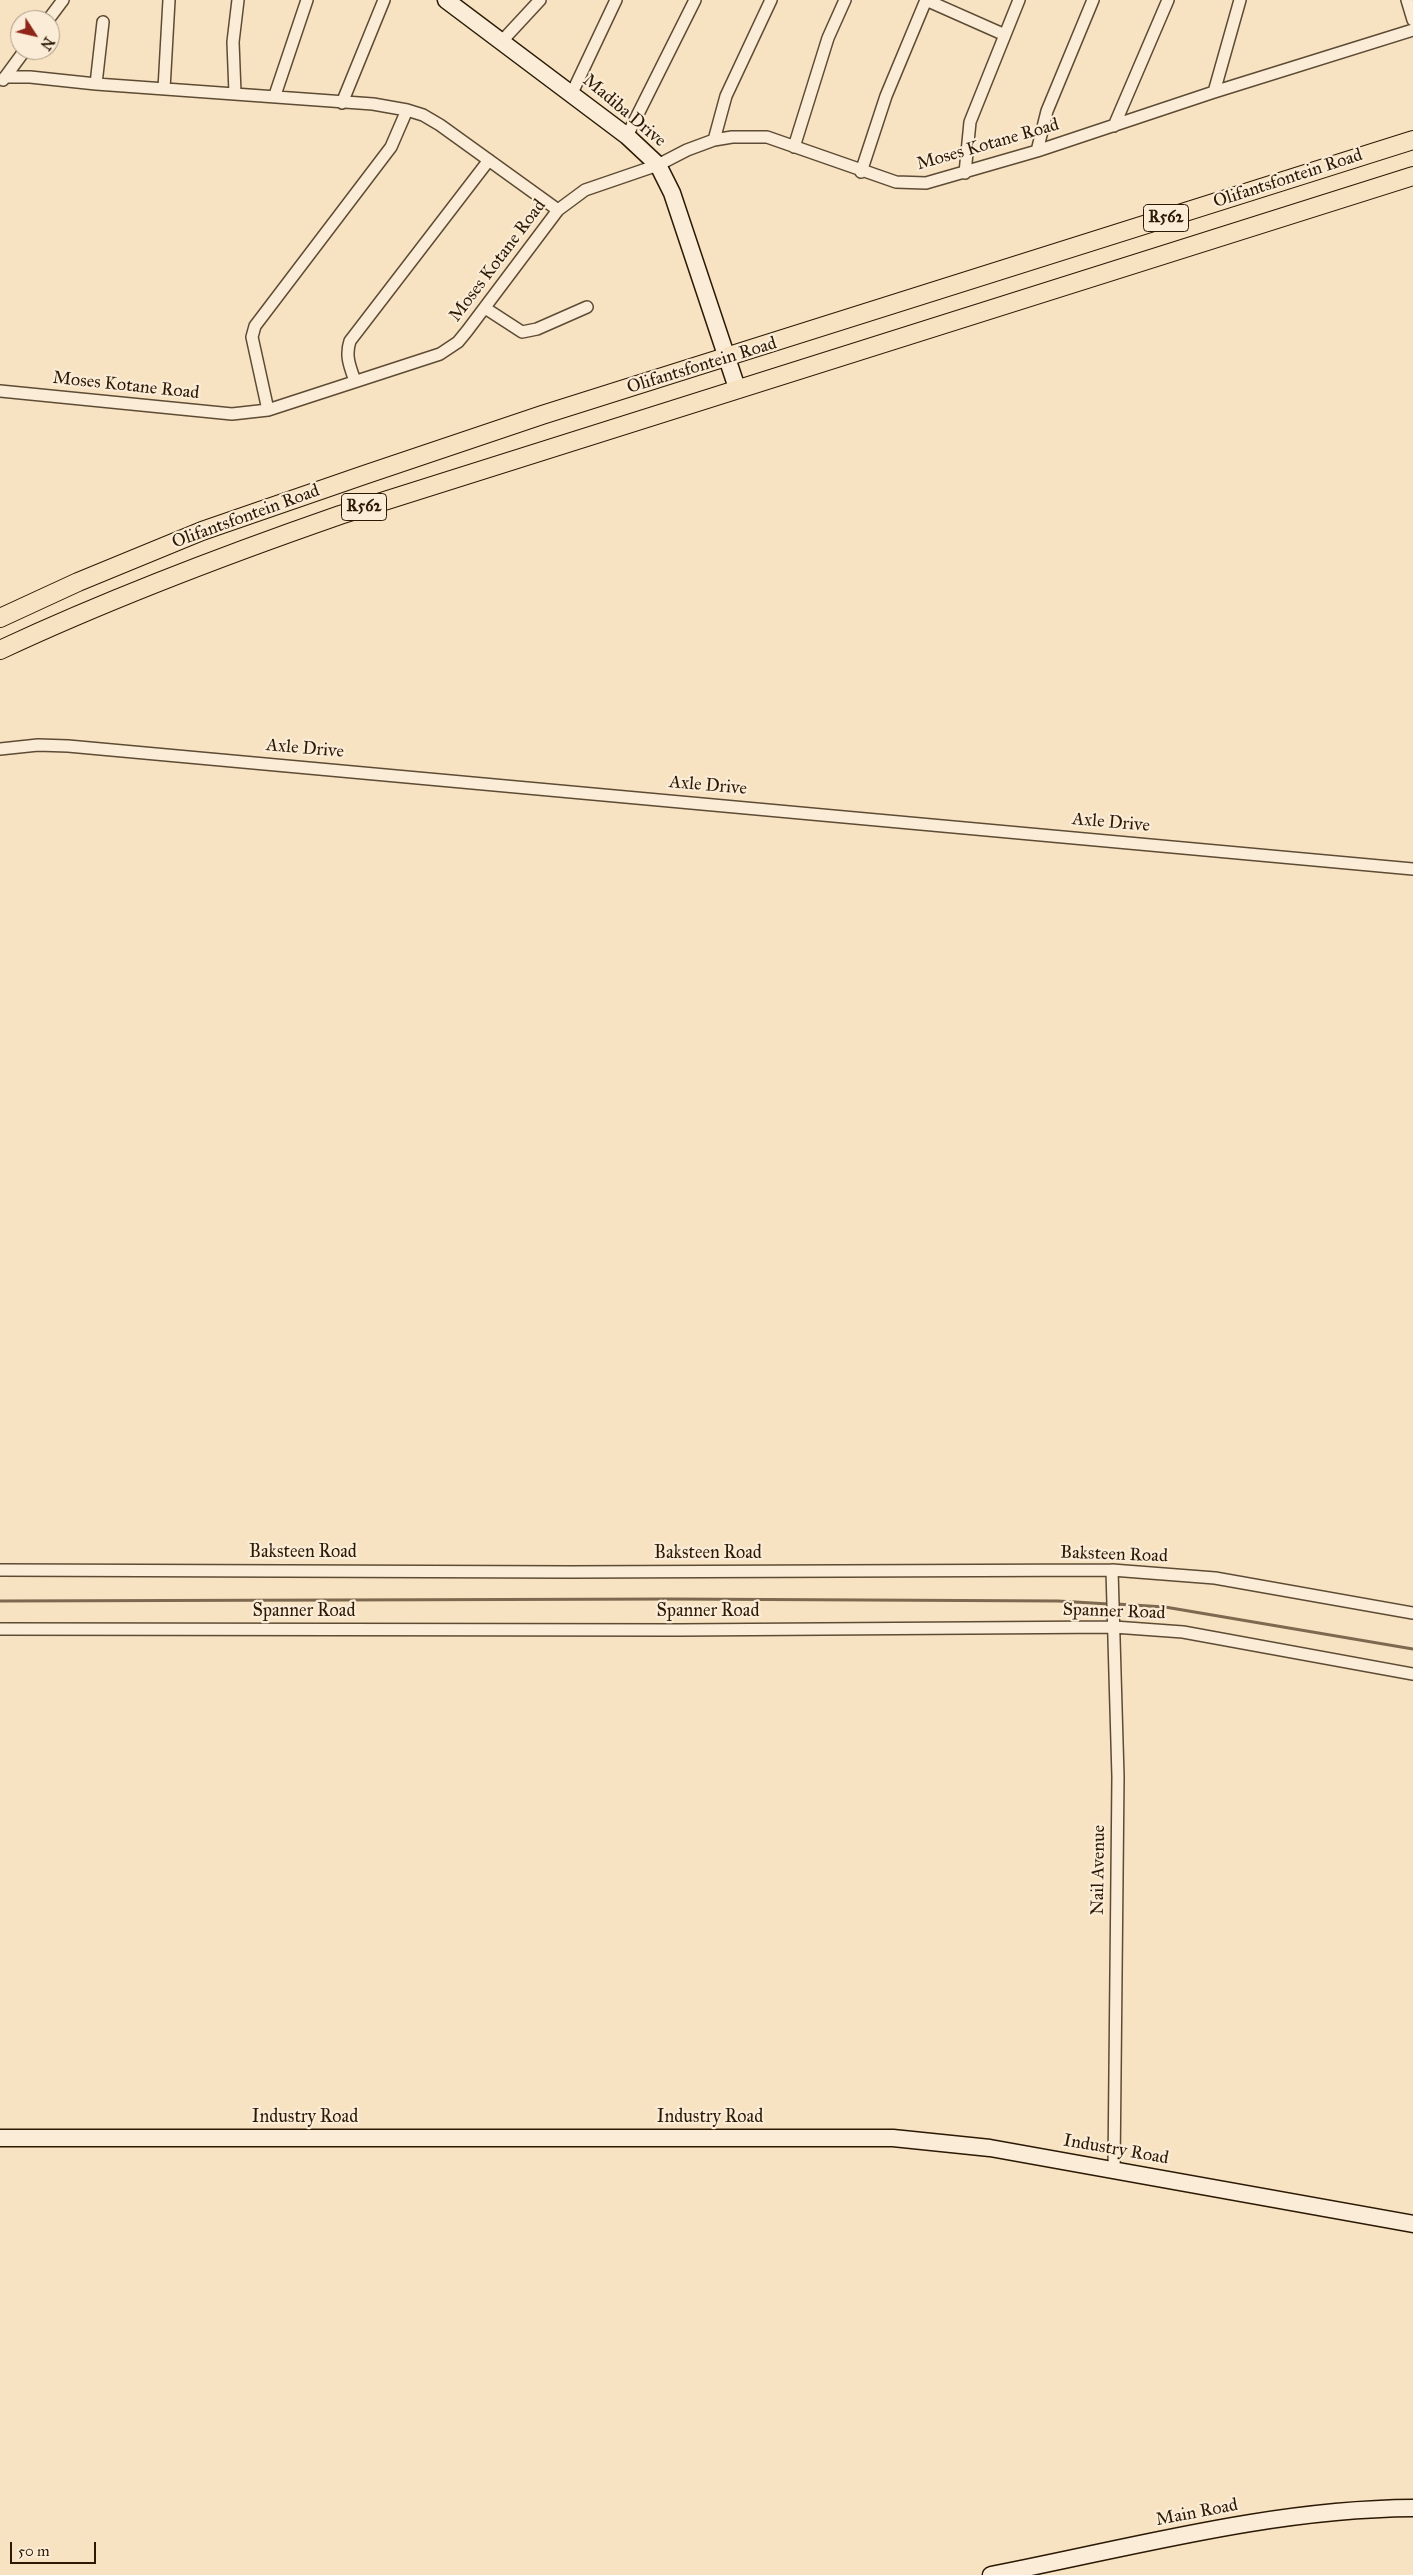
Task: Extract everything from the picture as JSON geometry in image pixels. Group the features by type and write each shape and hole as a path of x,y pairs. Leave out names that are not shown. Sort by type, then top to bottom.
{"main road":[{"name":"Olifantsfontein Road","path":"0,618 78,582 202,531 542,415 726,359 1413,140"},
{"name":"Olifantsfontein Road","path":"0,650 209,560 486,467 1413,176"}],"street":[{"path":"164,89 170,0"},
{"path":"235,93 233,42 238,0"},
{"path":"275,95 307,0"},
{"path":"342,103 384,0"},
{"path":"502,40 540,0"},
{"path":"572,94 616,0"},
{"path":"627,136 695,0"},
{"path":"714,140 726,96 771,0"},
{"path":"794,147 828,38 845,0"},
{"path":"861,172 886,96 926,0 1005,35"},
{"path":"965,173 970,122 1020,0"},
{"path":"1037,151 1044,120 1093,0"},
{"path":"1114,126 1168,0"},
{"path":"1214,92 1240,0"},
{"path":"1407,0 1413,20"},
{"name":"Madiba Drive","path":"456,3 627,136 658,165 672,193 737,388"},
{"path":"96,84 103,22"},
{"name":"Moses Kotane Road","path":"0,391 232,414 268,410 440,354 458,342 558,210 585,190 658,165 687,150 714,140 768,137 861,172 896,182 926,183 1037,151 1214,92 1413,30"},
{"path":"2,81 18,60"},
{"path":"2,81 30,77 164,89 275,95 342,103 373,104 407,110 423,115 440,125 558,210"},
{"path":"268,410 252,337 255,326 392,147 407,110"},
{"path":"355,382 348,360 347,350 350,341 489,160"},
{"path":"485,308 522,332 536,329 587,307"},
{"name":"Axle Drive","path":"0,750 38,745 98,748 1413,869"},
{"name":"Baksteen Road","path":"0,1570 590,1572 1112,1570 1215,1578 1413,1612"},
{"name":"Nail Avenue","path":"1112,1570 1118,1777 1114,2170"},
{"name":"Spanner Road","path":"0,1629 679,1630 1114,1627 1183,1632 1413,1674"},
{"name":"Industry Road","path":"0,2138 893,2138 967,2144 1413,2224"},
{"name":"Main Road","path":"991,2575 1239,2525 1354,2510 1413,2508"}],"waterway":[{"path":"0,1601 671,1599 1058,1601 1109,1604"},
{"path":"1116,1604 1165,1607 1413,1649"}]}
